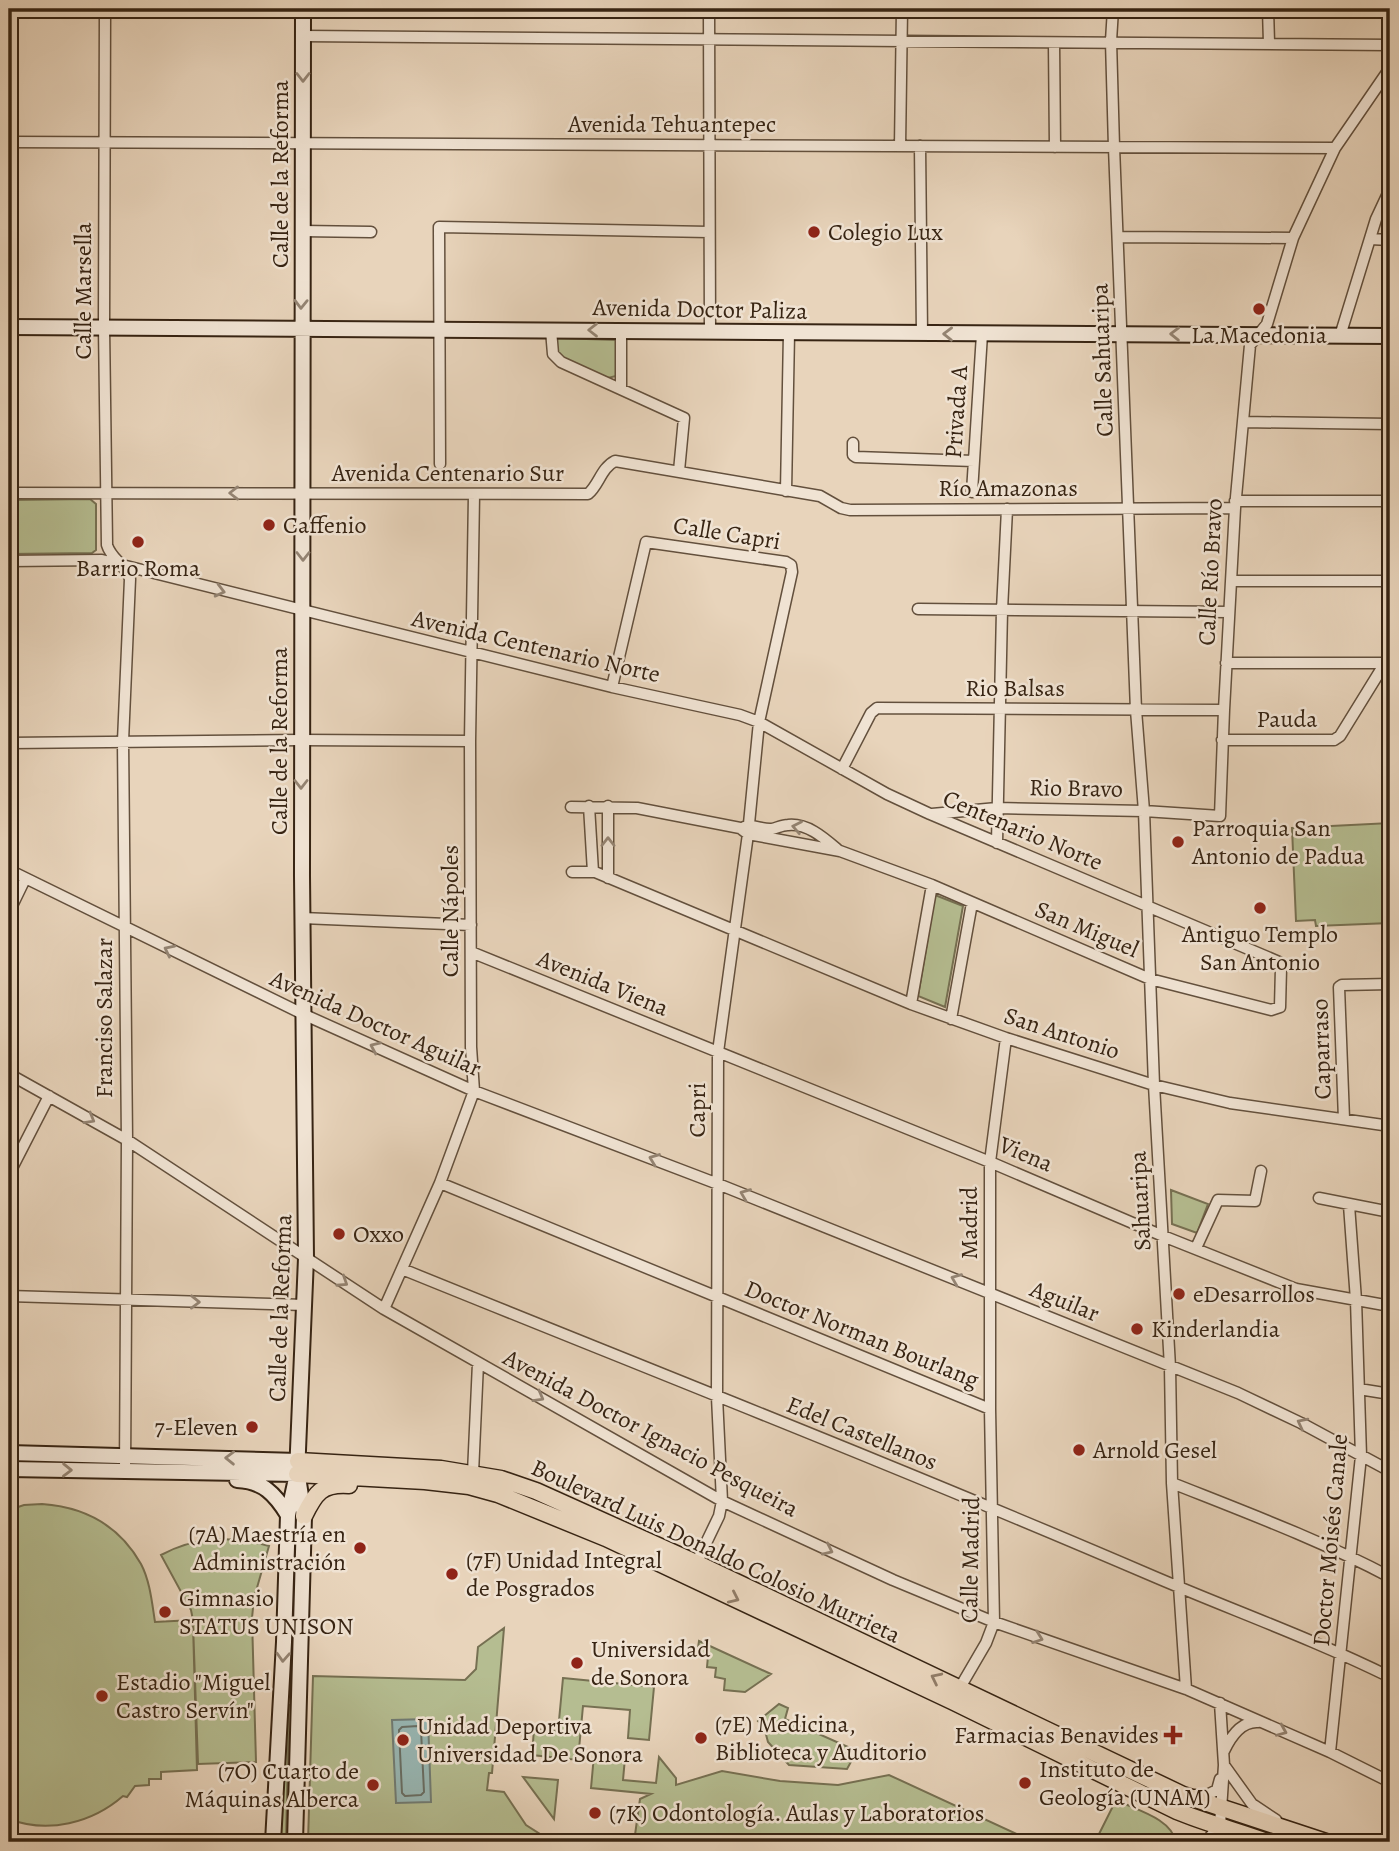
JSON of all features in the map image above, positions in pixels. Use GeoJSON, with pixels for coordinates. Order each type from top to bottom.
{"type":"FeatureCollection","features":[{"type":"Feature","properties":{"kind":"main road","name":"Calle de la Reforma"},"geometry":{"type":"LineString","coordinates":[[295,1842],[296,1515],[306,1258],[301,740],[303,9]]}},
{"type":"Feature","properties":{"kind":"main road","name":"Avenida Doctor Paliza"},"geometry":{"type":"LineString","coordinates":[[9,327],[1390,336]]}},
{"type":"Feature","properties":{"kind":"main road","name":"Boulevard Luis Donaldo Colosio Murrieta"},"geometry":{"type":"LineString","coordinates":[[9,1453],[125,1456],[298,1467],[469,1486],[498,1494],[693,1570]]}},
{"type":"Feature","properties":{"kind":"main road","name":"Boulevard Luis Donaldo Colosio Murrieta"},"geometry":{"type":"LineString","coordinates":[[9,1469],[168,1472],[298,1467],[441,1469],[501,1479],[536,1490],[606,1521],[693,1570],[956,1695],[1183,1795],[1267,1842]]}},
{"type":"Feature","properties":{"kind":"main road"},"geometry":{"type":"LineString","coordinates":[[168,1472],[195,1479],[252,1482],[271,1492],[296,1515],[330,1485],[523,1495],[580,1517],[606,1521]]}},
{"type":"Feature","properties":{"kind":"main road","name":"Calle de la Reforma"},"geometry":{"type":"LineString","coordinates":[[273,1842],[284,1642],[296,1515]]}},
{"type":"Feature","properties":{"kind":"main road","name":"Boulevard Luis Donaldo Colosio Murrieta"},"geometry":{"type":"LineString","coordinates":[[956,1695],[1200,1821],[1220,1816],[1326,1842]]}},
{"type":"Feature","properties":{"kind":"street","name":"Calle Marsella"},"geometry":{"type":"LineString","coordinates":[[105,9],[104,327],[107,545],[109,552],[123,566]]}},
{"type":"Feature","properties":{"kind":"street"},"geometry":{"type":"LineString","coordinates":[[709,9],[710,332]]}},
{"type":"Feature","properties":{"kind":"street"},"geometry":{"type":"LineString","coordinates":[[900,146],[902,9]]}},
{"type":"Feature","properties":{"kind":"street","name":"Calle Sahuaripa"},"geometry":{"type":"LineString","coordinates":[[1113,9],[1111,41],[1114,147],[1120,237],[1136,710]]}},
{"type":"Feature","properties":{"kind":"street"},"geometry":{"type":"LineString","coordinates":[[1268,9],[1269,43]]}},
{"type":"Feature","properties":{"kind":"street"},"geometry":{"type":"LineString","coordinates":[[303,36],[1390,45]]}},
{"type":"Feature","properties":{"kind":"street"},"geometry":{"type":"LineString","coordinates":[[1054,43],[1055,147]]}},
{"type":"Feature","properties":{"kind":"street","name":"Calle Río Bravo"},"geometry":{"type":"LineString","coordinates":[[1220,816],[1235,504],[1250,345],[1267,324],[1293,238],[1335,148],[1390,68]]}},
{"type":"Feature","properties":{"kind":"street","name":"Avenida Tehuantepec"},"geometry":{"type":"LineString","coordinates":[[9,142],[1335,148]]}},
{"type":"Feature","properties":{"kind":"street"},"geometry":{"type":"LineString","coordinates":[[919,146],[922,334]]}},
{"type":"Feature","properties":{"kind":"street"},"geometry":{"type":"LineString","coordinates":[[1340,336],[1370,239],[1390,189]]}},
{"type":"Feature","properties":{"kind":"street"},"geometry":{"type":"LineString","coordinates":[[440,464],[439,227],[709,232]]}},
{"type":"Feature","properties":{"kind":"street"},"geometry":{"type":"LineString","coordinates":[[302,231],[372,232]]}},
{"type":"Feature","properties":{"kind":"street"},"geometry":{"type":"LineString","coordinates":[[1120,237],[1293,238]]}},
{"type":"Feature","properties":{"kind":"street"},"geometry":{"type":"LineString","coordinates":[[1370,239],[1390,240]]}},
{"type":"Feature","properties":{"kind":"street"},"geometry":{"type":"LineString","coordinates":[[551,330],[551,349],[556,358],[684,418],[679,471]]}},
{"type":"Feature","properties":{"kind":"street"},"geometry":{"type":"LineString","coordinates":[[621,331],[621,389]]}},
{"type":"Feature","properties":{"kind":"street"},"geometry":{"type":"LineString","coordinates":[[786,491],[789,333]]}},
{"type":"Feature","properties":{"kind":"street","name":"Privada A"},"geometry":{"type":"LineString","coordinates":[[972,492],[982,334]]}},
{"type":"Feature","properties":{"kind":"street"},"geometry":{"type":"LineString","coordinates":[[1243,422],[1390,424]]}},
{"type":"Feature","properties":{"kind":"street"},"geometry":{"type":"LineString","coordinates":[[853,443],[853,454],[856,457],[974,461]]}},
{"type":"Feature","properties":{"kind":"street","name":"Avenida Centenario Sur"},"geometry":{"type":"LineString","coordinates":[[9,493],[588,494],[593,491],[607,466],[615,461],[679,471]]}},
{"type":"Feature","properties":{"kind":"street","name":"Río Amazonas"},"geometry":{"type":"LineString","coordinates":[[679,471],[820,496],[850,510],[1128,509],[1390,501]]}},
{"type":"Feature","properties":{"kind":"street","name":"Calle Nápoles"},"geometry":{"type":"LineString","coordinates":[[384,1309],[440,1183],[474,1091],[470,741],[474,495]]}},
{"type":"Feature","properties":{"kind":"street"},"geometry":{"type":"LineString","coordinates":[[997,843],[1007,509]]}},
{"type":"Feature","properties":{"kind":"street","name":"Calle Capri"},"geometry":{"type":"LineString","coordinates":[[612,687],[646,542],[786,562],[791,565],[792,572],[759,722]]}},
{"type":"Feature","properties":{"kind":"street","name":"Avenida Centenario Norte"},"geometry":{"type":"LineString","coordinates":[[9,561],[102,560],[471,653],[740,715],[759,722]]}},
{"type":"Feature","properties":{"kind":"street","name":"Franciso Salazar"},"geometry":{"type":"LineString","coordinates":[[123,566],[130,579],[123,741],[127,1140],[125,1471]]}},
{"type":"Feature","properties":{"kind":"street"},"geometry":{"type":"LineString","coordinates":[[1231,581],[1390,581]]}},
{"type":"Feature","properties":{"kind":"street"},"geometry":{"type":"LineString","coordinates":[[918,609],[1229,612]]}},
{"type":"Feature","properties":{"kind":"street"},"geometry":{"type":"LineString","coordinates":[[1226,663],[1388,659]]}},
{"type":"Feature","properties":{"kind":"street","name":"Pauda"},"geometry":{"type":"LineString","coordinates":[[1222,740],[1334,740],[1340,736],[1388,659]]}},
{"type":"Feature","properties":{"kind":"street","name":"Rio Balsas"},"geometry":{"type":"LineString","coordinates":[[842,769],[871,713],[877,708],[1224,710]]}},
{"type":"Feature","properties":{"kind":"street","name":"Sahuaripa"},"geometry":{"type":"LineString","coordinates":[[1136,710],[1144,811],[1154,1085],[1170,1367],[1177,1587],[1186,1689]]}},
{"type":"Feature","properties":{"kind":"street","name":"Centenario Norte"},"geometry":{"type":"LineString","coordinates":[[759,722],[930,814],[1279,962]]}},
{"type":"Feature","properties":{"kind":"street","name":"Capri"},"geometry":{"type":"LineString","coordinates":[[722,1501],[717,1397],[718,1052],[759,722]]}},
{"type":"Feature","properties":{"kind":"street"},"geometry":{"type":"LineString","coordinates":[[9,743],[470,741]]}},
{"type":"Feature","properties":{"kind":"street"},"geometry":{"type":"LineString","coordinates":[[589,806],[593,872]]}},
{"type":"Feature","properties":{"kind":"street"},"geometry":{"type":"LineString","coordinates":[[572,872],[593,872],[608,878],[608,806]]}},
{"type":"Feature","properties":{"kind":"street"},"geometry":{"type":"LineString","coordinates":[[571,807],[637,808],[746,829]]}},
{"type":"Feature","properties":{"kind":"street","name":"Rio Bravo"},"geometry":{"type":"LineString","coordinates":[[930,814],[997,808],[1144,811],[1220,816]]}},
{"type":"Feature","properties":{"kind":"street","name":"San Miguel"},"geometry":{"type":"LineString","coordinates":[[746,829],[800,826],[813,831],[840,851]]}},
{"type":"Feature","properties":{"kind":"street","name":"San Miguel"},"geometry":{"type":"LineString","coordinates":[[746,829],[840,851],[932,885],[1150,979],[1275,1010],[1280,1007],[1279,962]]}},
{"type":"Feature","properties":{"kind":"street","name":"Avenida Doctor Aguilar"},"geometry":{"type":"LineString","coordinates":[[9,870],[305,1015],[474,1091],[718,1184]]}},
{"type":"Feature","properties":{"kind":"street"},"geometry":{"type":"LineString","coordinates":[[9,912],[25,878]]}},
{"type":"Feature","properties":{"kind":"street","name":"San Antonio"},"geometry":{"type":"LineString","coordinates":[[608,878],[911,1004],[1006,1038],[1154,1085],[1230,1103],[1390,1126]]}},
{"type":"Feature","properties":{"kind":"street"},"geometry":{"type":"LineString","coordinates":[[911,1004],[932,885]]}},
{"type":"Feature","properties":{"kind":"street"},"geometry":{"type":"LineString","coordinates":[[951,1018],[972,903]]}},
{"type":"Feature","properties":{"kind":"street"},"geometry":{"type":"LineString","coordinates":[[302,918],[471,925]]}},
{"type":"Feature","properties":{"kind":"street","name":"Avenida Viena"},"geometry":{"type":"LineString","coordinates":[[471,952],[718,1052]]}},
{"type":"Feature","properties":{"kind":"street","name":"Caparraso"},"geometry":{"type":"LineString","coordinates":[[1344,1119],[1339,988],[1342,985],[1390,985]]}},
{"type":"Feature","properties":{"kind":"street","name":"Madrid"},"geometry":{"type":"LineString","coordinates":[[990,1409],[990,1162],[1006,1038]]}},
{"type":"Feature","properties":{"kind":"street","name":"Viena"},"geometry":{"type":"LineString","coordinates":[[718,1052],[1296,1289],[1390,1306]]}},
{"type":"Feature","properties":{"kind":"street","name":"Avenida Doctor Ignacio Pesqueira"},"geometry":{"type":"LineString","coordinates":[[9,1074],[127,1140],[384,1309],[722,1501],[893,1580],[994,1622],[1220,1703],[1331,1752],[1390,1782]]}},
{"type":"Feature","properties":{"kind":"street"},"geometry":{"type":"LineString","coordinates":[[9,1174],[14,1152],[49,1096]]}},
{"type":"Feature","properties":{"kind":"street"},"geometry":{"type":"LineString","coordinates":[[1196,1248],[1218,1200],[1255,1201],[1261,1171]]}},
{"type":"Feature","properties":{"kind":"street","name":"Doctor Norman Bourlang"},"geometry":{"type":"LineString","coordinates":[[440,1183],[990,1409]]}},
{"type":"Feature","properties":{"kind":"street","name":"Aguilar"},"geometry":{"type":"LineString","coordinates":[[718,1184],[1251,1399],[1390,1471]]}},
{"type":"Feature","properties":{"kind":"street"},"geometry":{"type":"LineString","coordinates":[[1319,1198],[1390,1212]]}},
{"type":"Feature","properties":{"kind":"street","name":"Doctor Moisés Canale"},"geometry":{"type":"LineString","coordinates":[[1331,1752],[1361,1456],[1356,1300],[1349,1205]]}},
{"type":"Feature","properties":{"kind":"street","name":"Edel Castellanos"},"geometry":{"type":"LineString","coordinates":[[402,1269],[992,1507],[1177,1587]]}},
{"type":"Feature","properties":{"kind":"street"},"geometry":{"type":"LineString","coordinates":[[9,1296],[305,1305]]}},
{"type":"Feature","properties":{"kind":"street"},"geometry":{"type":"LineString","coordinates":[[472,1473],[478,1363]]}},
{"type":"Feature","properties":{"kind":"street"},"geometry":{"type":"LineString","coordinates":[[1359,1389],[1390,1394]]}},
{"type":"Feature","properties":{"kind":"street","name":"Calle Madrid"},"geometry":{"type":"LineString","coordinates":[[956,1695],[986,1643],[994,1622],[990,1409]]}},
{"type":"Feature","properties":{"kind":"street"},"geometry":{"type":"LineString","coordinates":[[1172,1483],[1352,1557],[1390,1577]]}},
{"type":"Feature","properties":{"kind":"street"},"geometry":{"type":"LineString","coordinates":[[693,1570],[719,1516],[722,1501]]}},
{"type":"Feature","properties":{"kind":"street"},"geometry":{"type":"LineString","coordinates":[[1177,1587],[1341,1653],[1390,1677]]}},
{"type":"Feature","properties":{"kind":"street"},"geometry":{"type":"LineString","coordinates":[[1220,1703],[1224,1751],[1220,1816],[1222,1842]]}},
{"type":"Feature","properties":{"kind":"street"},"geometry":{"type":"LineString","coordinates":[[1224,1751],[1237,1730],[1252,1722],[1260,1722]]}},
{"type":"Feature","properties":{"kind":"street"},"geometry":{"type":"LineString","coordinates":[[1183,1795],[1207,1795],[1217,1790],[1224,1765]]}},
{"type":"Feature","properties":{"kind":"street"},"geometry":{"type":"LineString","coordinates":[[1224,1765],[1252,1804],[1309,1837]]}},
{"type":"Feature","properties":{"kind":"street"},"geometry":{"type":"LineString","coordinates":[[1206,1842],[1220,1816]]}},
{"type":"Feature","properties":{"kind":"green space"},"geometry":{"type":"Polygon","coordinates":[[[555,338],[617,340],[616,376],[608,378],[561,358],[558,356],[555,338]]]}},
{"type":"Feature","properties":{"kind":"green space"},"geometry":{"type":"Polygon","coordinates":[[[90,499],[96,504],[96,550],[92,553],[9,554],[9,500],[90,499]]]}},
{"type":"Feature","properties":{"kind":"green space"},"geometry":{"type":"Polygon","coordinates":[[[1390,823],[1390,923],[1316,926],[1315,920],[1296,921],[1292,828],[1390,823]]]}},
{"type":"Feature","properties":{"kind":"green space"},"geometry":{"type":"Polygon","coordinates":[[[935,895],[963,906],[945,1007],[918,996],[935,895]]]}},
{"type":"Feature","properties":{"kind":"green space"},"geometry":{"type":"Polygon","coordinates":[[[1171,1190],[1208,1204],[1197,1233],[1172,1224],[1171,1190]]]}},
{"type":"Feature","properties":{"kind":"green space","name":"Estadio \"Miguel Castro Servín\""},"geometry":{"type":"Polygon","coordinates":[[[42,1504],[86,1514],[99,1520],[122,1539],[144,1571],[155,1622],[193,1620],[191,1610],[161,1555],[201,1541],[227,1539],[269,1546],[254,1598],[252,1618],[256,1762],[198,1764],[193,1624],[197,1770],[161,1772],[161,1779],[149,1779],[149,1785],[135,1786],[127,1797],[123,1796],[98,1813],[69,1823],[39,1826],[9,1819],[9,1510],[24,1505],[42,1504]]]}},
{"type":"Feature","properties":{"kind":"green space","name":"Unidad Deportiva Universidad De Sonora"},"geometry":{"type":"Polygon","coordinates":[[[504,1628],[492,1773],[489,1773],[487,1790],[504,1792],[526,1825],[543,1836],[545,1842],[308,1842],[313,1676],[465,1680],[476,1669],[478,1647],[504,1628]]]}},
{"type":"Feature","properties":{"kind":"green space"},"geometry":{"type":"Polygon","coordinates":[[[699,1641],[771,1674],[745,1692],[724,1690],[725,1679],[715,1677],[716,1668],[707,1667],[708,1656],[697,1655],[699,1641]]]}},
{"type":"Feature","properties":{"kind":"green space"},"geometry":{"type":"Polygon","coordinates":[[[563,1678],[654,1687],[649,1740],[628,1738],[630,1710],[583,1706],[578,1760],[532,1755],[534,1729],[558,1731],[563,1678]]]}},
{"type":"Feature","properties":{"kind":"green space"},"geometry":{"type":"Polygon","coordinates":[[[779,1704],[788,1708],[785,1719],[857,1751],[847,1769],[789,1765],[768,1742],[764,1727],[758,1721],[779,1704]]]}},
{"type":"Feature","properties":{"kind":"green space"},"geometry":{"type":"Polygon","coordinates":[[[287,1705],[286,1842],[280,1842],[287,1705]]]}},
{"type":"Feature","properties":{"kind":"green space","name":"Unidad Deportiva Universidad De Sonora"},"geometry":{"type":"Polygon","coordinates":[[[594,1755],[625,1758],[623,1780],[656,1783],[659,1757],[676,1778],[676,1785],[722,1771],[780,1781],[838,1785],[889,1775],[1034,1842],[634,1842],[640,1799],[651,1794],[591,1788],[594,1755]]]}},
{"type":"Feature","properties":{"kind":"green space"},"geometry":{"type":"Polygon","coordinates":[[[523,1777],[558,1780],[554,1819],[523,1777]]]}},
{"type":"Feature","properties":{"kind":"green space"},"geometry":{"type":"Polygon","coordinates":[[[1116,1800],[1160,1821],[1173,1834],[1176,1842],[1095,1842],[1116,1800]]]}},
{"type":"Feature","properties":{"kind":"water"},"geometry":{"type":"Polygon","coordinates":[[[428,1719],[431,1802],[396,1803],[392,1720],[428,1719]]]}},
{"type":"Feature","properties":{"kind":"place","name":"Colegio Lux"},"geometry":{"type":"Point","coordinates":[814,232]}},
{"type":"Feature","properties":{"kind":"place","name":"La Macedonia"},"geometry":{"type":"Point","coordinates":[1259,309]}},
{"type":"Feature","properties":{"kind":"place","name":"Caffenio"},"geometry":{"type":"Point","coordinates":[269,525]}},
{"type":"Feature","properties":{"kind":"place","name":"Barrio Roma"},"geometry":{"type":"Point","coordinates":[138,542]}},
{"type":"Feature","properties":{"kind":"place","name":"Parroquia San Antonio de Padua"},"geometry":{"type":"Point","coordinates":[1178,842]}},
{"type":"Feature","properties":{"kind":"place","name":"Antiguo Templo San Antonio"},"geometry":{"type":"Point","coordinates":[1260,908]}},
{"type":"Feature","properties":{"kind":"place","name":"Oxxo"},"geometry":{"type":"Point","coordinates":[339,1234]}},
{"type":"Feature","properties":{"kind":"place","name":"eDesarrollos"},"geometry":{"type":"Point","coordinates":[1179,1294]}},
{"type":"Feature","properties":{"kind":"place","name":"Kinderlandia"},"geometry":{"type":"Point","coordinates":[1137,1329]}},
{"type":"Feature","properties":{"kind":"place","name":"7-Eleven"},"geometry":{"type":"Point","coordinates":[252,1427]}},
{"type":"Feature","properties":{"kind":"place","name":"Arnold Gesel"},"geometry":{"type":"Point","coordinates":[1079,1450]}},
{"type":"Feature","properties":{"kind":"place","name":"(7A) Maestría en Administración"},"geometry":{"type":"Point","coordinates":[360,1548]}},
{"type":"Feature","properties":{"kind":"place","name":"(7F) Unidad Integral de Posgrados"},"geometry":{"type":"Point","coordinates":[452,1574]}},
{"type":"Feature","properties":{"kind":"place","name":"Gimnasio STATUS UNISON"},"geometry":{"type":"Point","coordinates":[165,1612]}},
{"type":"Feature","properties":{"kind":"place","name":"Universidad de Sonora"},"geometry":{"type":"Point","coordinates":[577,1663]}},
{"type":"Feature","properties":{"kind":"place","name":"Estadio \"Miguel Castro Servín\""},"geometry":{"type":"Point","coordinates":[102,1696]}},
{"type":"Feature","properties":{"kind":"place","name":"Farmacias Benavides"},"geometry":{"type":"Point","coordinates":[1173,1735]}},
{"type":"Feature","properties":{"kind":"place","name":"(7E) Medicina, Biblioteca y Auditorio"},"geometry":{"type":"Point","coordinates":[701,1738]}},
{"type":"Feature","properties":{"kind":"place","name":"Unidad Deportiva Universidad De Sonora"},"geometry":{"type":"Point","coordinates":[403,1740]}},
{"type":"Feature","properties":{"kind":"place","name":"Instituto de Geología (UNAM)"},"geometry":{"type":"Point","coordinates":[1025,1783]}},
{"type":"Feature","properties":{"kind":"place","name":"(7O) Cuarto de Máquinas Alberca"},"geometry":{"type":"Point","coordinates":[373,1785]}},
{"type":"Feature","properties":{"kind":"place","name":"(7K) Odontología. Aulas y Laboratorios"},"geometry":{"type":"Point","coordinates":[595,1813]}}]}
